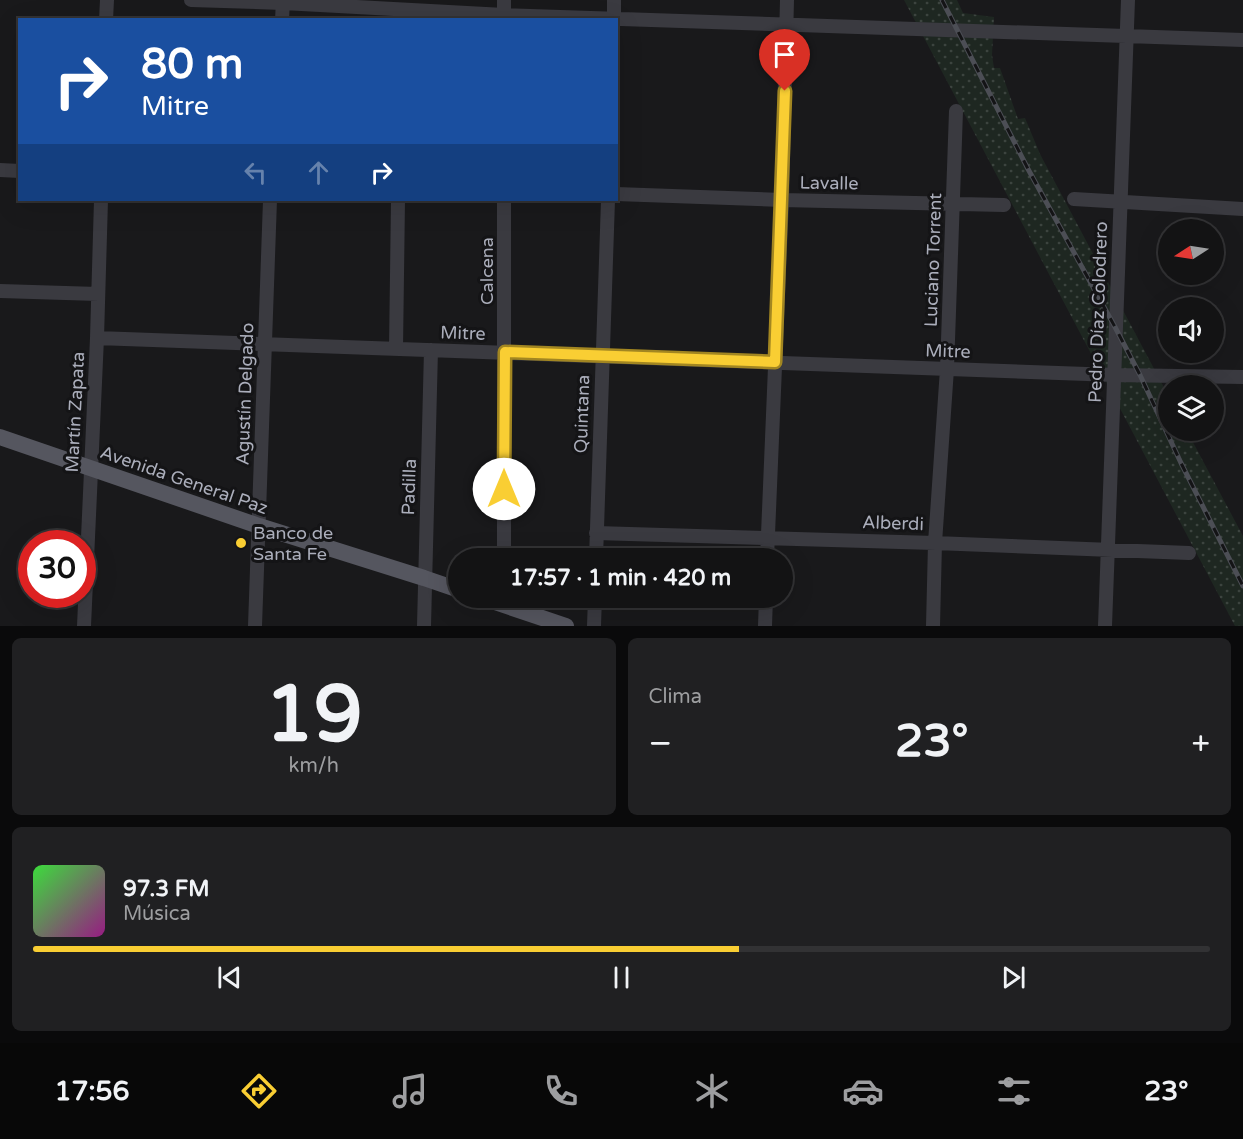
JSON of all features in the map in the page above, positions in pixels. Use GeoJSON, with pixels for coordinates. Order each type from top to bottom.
{"type":"FeatureCollection","features":[{"type":"Feature","properties":{"kind":"main road","name":"Avenida General Paz"},"geometry":{"type":"LineString","coordinates":[[0,437],[259,526],[448,586]]}},
{"type":"Feature","properties":{"kind":"main road"},"geometry":{"type":"LineString","coordinates":[[521,608],[566,626]]}},
{"type":"Feature","properties":{"kind":"street"},"geometry":{"type":"LineString","coordinates":[[106,18],[107,0]]}},
{"type":"Feature","properties":{"kind":"street"},"geometry":{"type":"LineString","coordinates":[[191,0],[283,2],[504,17],[559,18]]}},
{"type":"Feature","properties":{"kind":"street"},"geometry":{"type":"LineString","coordinates":[[504,0],[504,17]]}},
{"type":"Feature","properties":{"kind":"street"},"geometry":{"type":"LineString","coordinates":[[614,0],[614,18]]}},
{"type":"Feature","properties":{"kind":"street"},"geometry":{"type":"LineString","coordinates":[[767,548],[782,200],[787,0]]}},
{"type":"Feature","properties":{"kind":"street","name":"Pedro Díaz Colodrero"},"geometry":{"type":"LineString","coordinates":[[1105,626],[1128,0]]}},
{"type":"Feature","properties":{"kind":"street"},"geometry":{"type":"LineString","coordinates":[[282,18],[283,2]]}},
{"type":"Feature","properties":{"kind":"street"},"geometry":{"type":"LineString","coordinates":[[618,19],[1243,40]]}},
{"type":"Feature","properties":{"kind":"street","name":"Luciano Torrent"},"geometry":{"type":"LineString","coordinates":[[933,626],[935,543],[947,369],[956,111]]}},
{"type":"Feature","properties":{"kind":"street"},"geometry":{"type":"LineString","coordinates":[[0,170],[18,171]]}},
{"type":"Feature","properties":{"kind":"street","name":"Lavalle"},"geometry":{"type":"LineString","coordinates":[[618,194],[1004,205]]}},
{"type":"Feature","properties":{"kind":"street"},"geometry":{"type":"LineString","coordinates":[[1074,199],[1243,209]]}},
{"type":"Feature","properties":{"kind":"street","name":"Martín Zapata"},"geometry":{"type":"LineString","coordinates":[[84,626],[101,201]]}},
{"type":"Feature","properties":{"kind":"street","name":"Agustín Delgado"},"geometry":{"type":"LineString","coordinates":[[255,626],[270,201]]}},
{"type":"Feature","properties":{"kind":"street"},"geometry":{"type":"LineString","coordinates":[[396,349],[398,201]]}},
{"type":"Feature","properties":{"kind":"street","name":"Calcena"},"geometry":{"type":"LineString","coordinates":[[504,201],[504,548]]}},
{"type":"Feature","properties":{"kind":"street","name":"Quintana"},"geometry":{"type":"LineString","coordinates":[[596,548],[608,201]]}},
{"type":"Feature","properties":{"kind":"street"},"geometry":{"type":"LineString","coordinates":[[0,291],[98,294]]}},
{"type":"Feature","properties":{"kind":"street","name":"Mitre"},"geometry":{"type":"LineString","coordinates":[[97,338],[1115,375],[1243,377]]}},
{"type":"Feature","properties":{"kind":"street","name":"Padilla"},"geometry":{"type":"LineString","coordinates":[[424,626],[431,350]]}},
{"type":"Feature","properties":{"kind":"street","name":"Alberdi"},"geometry":{"type":"LineString","coordinates":[[596,532],[1189,553]]}},
{"type":"Feature","properties":{"kind":"street"},"geometry":{"type":"LineString","coordinates":[[594,626],[595,608]]}},
{"type":"Feature","properties":{"kind":"street"},"geometry":{"type":"LineString","coordinates":[[765,626],[766,608]]}},
{"type":"Feature","properties":{"kind":"shaded area"},"geometry":{"type":"Polygon","coordinates":[[[904,0],[957,0],[963,13],[994,17],[992,55],[994,68],[1000,68],[1018,119],[1025,118],[1040,154],[1158,376],[1158,441],[1192,441],[1243,536],[1243,626],[1235,626],[904,0]]]}},
{"type":"Feature","properties":{"kind":"railway"},"geometry":{"type":"LineString","coordinates":[[942,0],[1028,169],[1140,375],[1243,586]]}},
{"type":"Feature","properties":{"kind":"place","name":"Banco de Santa Fe"},"geometry":{"type":"Point","coordinates":[241,543]}},
{"type":"Feature","properties":{"kind":"route"},"geometry":{"type":"LineString","coordinates":[[504,489],[505,352],[775,362],[785,91]]}}]}
